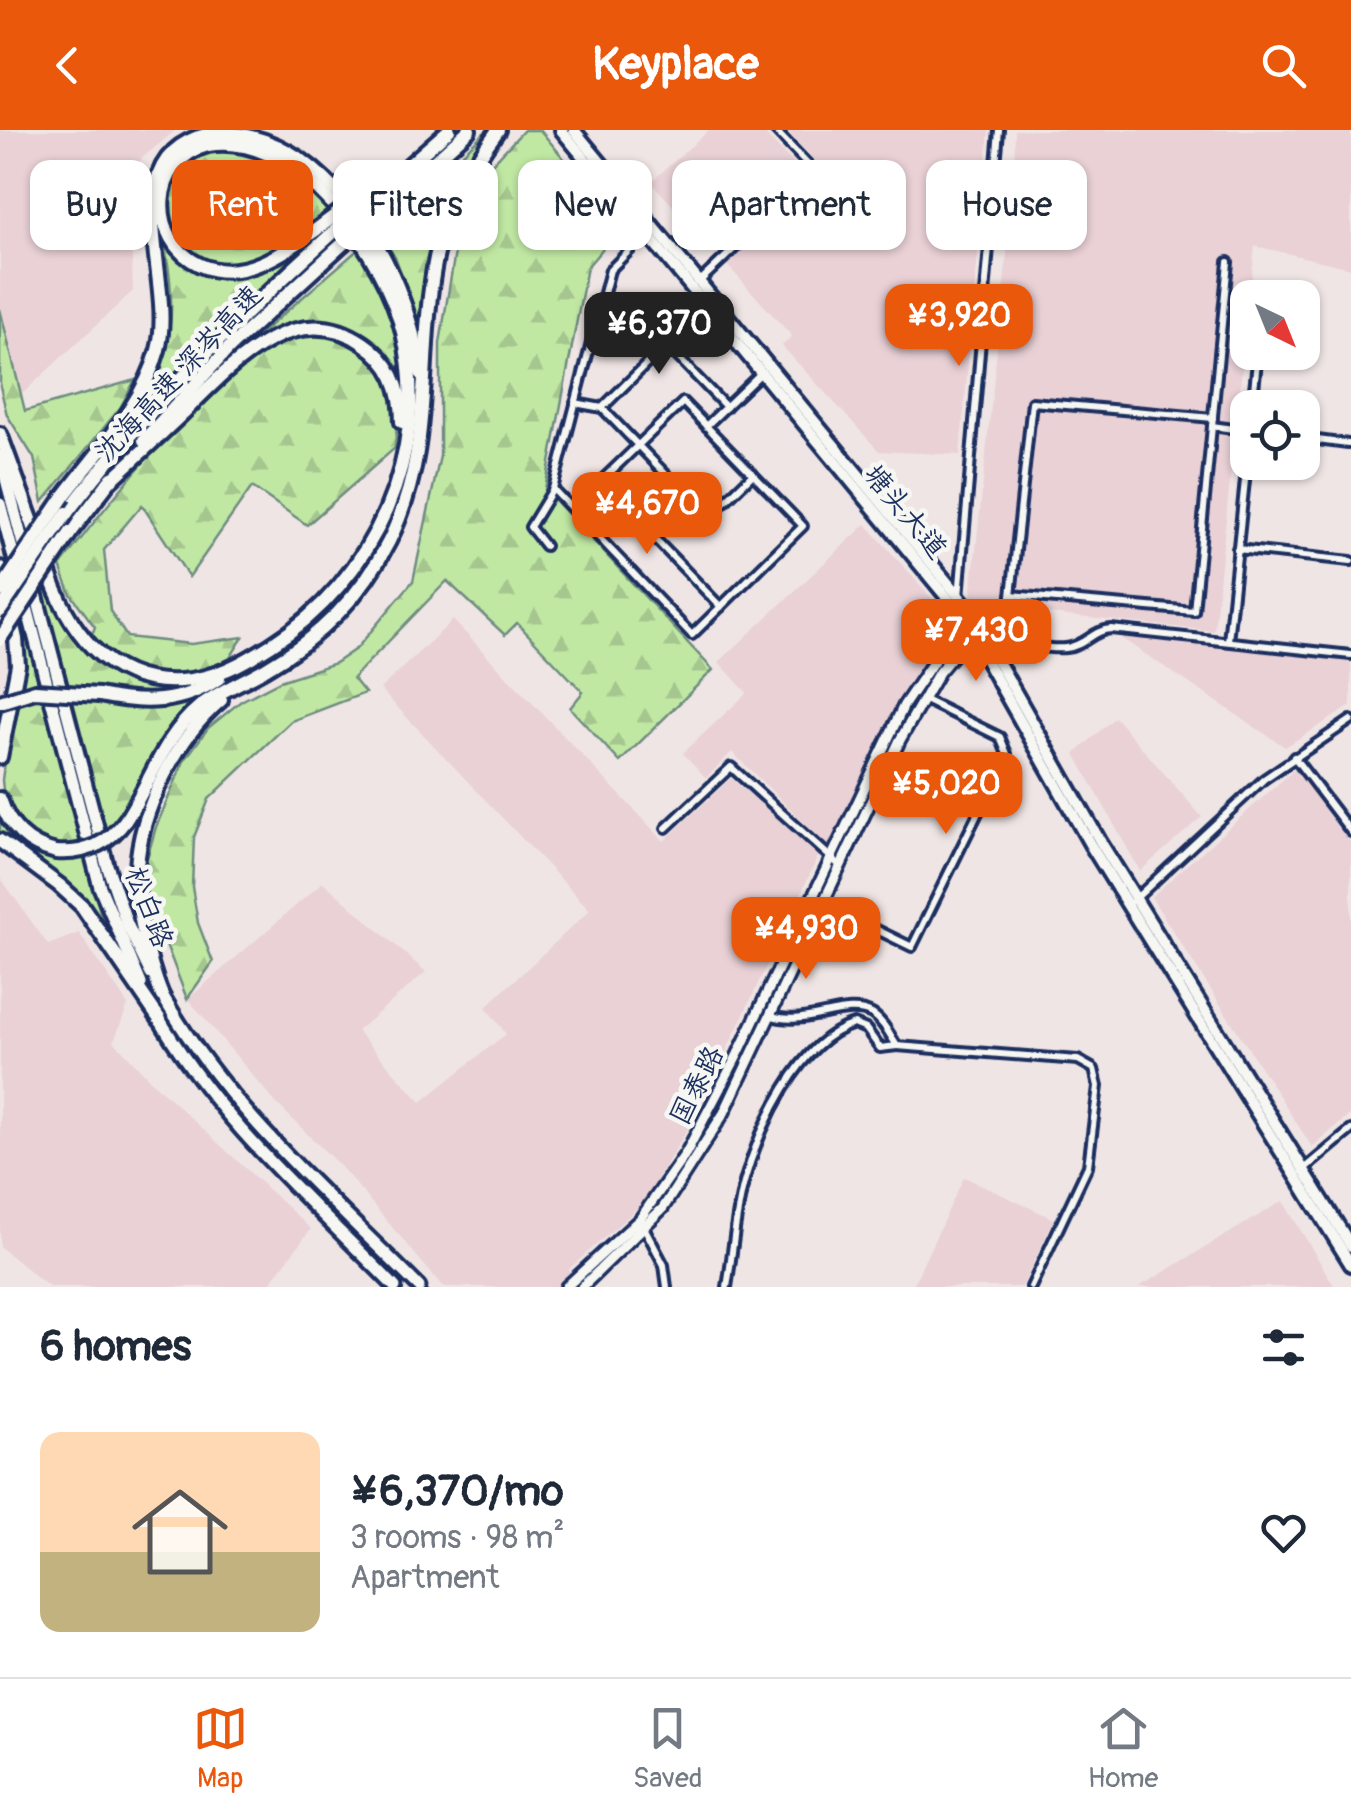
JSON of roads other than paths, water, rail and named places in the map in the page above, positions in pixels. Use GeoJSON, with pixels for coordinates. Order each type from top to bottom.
{"type":"FeatureCollection","features":[{"type":"Feature","properties":{"kind":"highway","name":"沈海高速 深岑高速"},"geometry":{"type":"LineString","coordinates":[[428,160],[469,130]]}},
{"type":"Feature","properties":{"kind":"highway"},"geometry":{"type":"LineString","coordinates":[[0,800],[6,816],[25,838],[56,852],[77,852],[111,837],[126,820],[166,746],[187,718],[211,698],[292,653],[328,626],[351,601],[379,559],[403,510],[415,472],[432,287],[442,236],[465,179],[498,130]]}},
{"type":"Feature","properties":{"kind":"highway"},"geometry":{"type":"LineString","coordinates":[[0,591],[150,375],[162,331],[163,305],[152,192],[163,166],[202,136],[240,132],[269,141],[306,164],[352,207],[375,240],[399,289],[414,336],[424,396]]}},
{"type":"Feature","properties":{"kind":"highway"},"geometry":{"type":"LineString","coordinates":[[417,160],[447,132]]}},
{"type":"Feature","properties":{"kind":"highway"},"geometry":{"type":"LineString","coordinates":[[0,702],[35,691],[66,690],[152,702],[178,698],[206,686],[289,634],[347,579],[372,543],[385,514],[403,453],[411,407],[399,318],[387,285],[368,247],[335,203],[304,174],[256,146],[234,142],[211,144],[186,156],[168,177],[162,192],[162,219],[172,242],[190,259],[214,270],[243,269],[333,233]]}},
{"type":"Feature","properties":{"kind":"highway","name":"沈海高速 深岑高速"},"geometry":{"type":"LineString","coordinates":[[0,611],[67,513],[132,432],[193,365],[333,233]]}},
{"type":"Feature","properties":{"kind":"highway","name":"沈海高速 深岑高速"},"geometry":{"type":"LineString","coordinates":[[0,639],[108,483],[326,239]]}},
{"type":"Feature","properties":{"kind":"highway"},"geometry":{"type":"LineString","coordinates":[[108,483],[245,356],[276,336],[306,328],[346,334],[386,364],[402,400],[403,453]]}},
{"type":"Feature","properties":{"kind":"highway"},"geometry":{"type":"LineString","coordinates":[[0,434],[54,590],[68,620],[86,644],[115,666],[156,680],[204,678],[238,665]]}},
{"type":"Feature","properties":{"kind":"highway"},"geometry":{"type":"LineString","coordinates":[[0,568],[18,652],[0,758]]}},
{"type":"Feature","properties":{"kind":"highway"},"geometry":{"type":"LineString","coordinates":[[162,996],[137,887],[142,836],[170,764],[187,736],[210,710],[246,680]]}},
{"type":"Feature","properties":{"kind":"highway"},"geometry":{"type":"LineString","coordinates":[[0,841],[82,906],[160,1020]]}},
{"type":"Feature","properties":{"kind":"main road","name":"塘头大道"},"geometry":{"type":"LineString","coordinates":[[561,130],[696,284]]}},
{"type":"Feature","properties":{"kind":"main road","name":"塘头大道"},"geometry":{"type":"LineString","coordinates":[[574,130],[975,629],[1132,903],[1300,1173],[1351,1265]]}},
{"type":"Feature","properties":{"kind":"main road","name":"塘头大道"},"geometry":{"type":"LineString","coordinates":[[765,369],[959,595],[964,615]]}},
{"type":"Feature","properties":{"kind":"main road","name":"松白路"},"geometry":{"type":"LineString","coordinates":[[0,456],[107,865],[133,937],[162,996],[232,1096],[420,1287]]}},
{"type":"Feature","properties":{"kind":"main road","name":"松白路"},"geometry":{"type":"LineString","coordinates":[[0,504],[100,887],[125,950],[160,1020],[192,1069],[235,1122],[395,1287]]}},
{"type":"Feature","properties":{"kind":"main road","name":"塘头大道"},"geometry":{"type":"LineString","coordinates":[[1300,1173],[1351,1246]]}},
{"type":"Feature","properties":{"kind":"street"},"geometry":{"type":"LineString","coordinates":[[696,284],[814,172],[775,130]]}},
{"type":"Feature","properties":{"kind":"street"},"geometry":{"type":"LineString","coordinates":[[959,595],[1000,130]]}},
{"type":"Feature","properties":{"kind":"street"},"geometry":{"type":"LineString","coordinates":[[545,546],[530,527],[553,489],[610,270],[630,250]]}},
{"type":"Feature","properties":{"kind":"street"},"geometry":{"type":"LineString","coordinates":[[1011,595],[1194,611],[1228,262]]}},
{"type":"Feature","properties":{"kind":"street"},"geometry":{"type":"LineString","coordinates":[[602,408],[690,321]]}},
{"type":"Feature","properties":{"kind":"street"},"geometry":{"type":"LineString","coordinates":[[644,322],[726,407]]}},
{"type":"Feature","properties":{"kind":"street"},"geometry":{"type":"LineString","coordinates":[[706,426],[765,369]]}},
{"type":"Feature","properties":{"kind":"street"},"geometry":{"type":"LineString","coordinates":[[553,489],[692,635],[803,526],[682,402],[600,482],[720,607]]}},
{"type":"Feature","properties":{"kind":"street"},"geometry":{"type":"LineString","coordinates":[[1006,642],[1032,402],[1230,426]]}},
{"type":"Feature","properties":{"kind":"street"},"geometry":{"type":"LineString","coordinates":[[576,403],[602,408],[708,518],[753,474]]}},
{"type":"Feature","properties":{"kind":"street"},"geometry":{"type":"LineString","coordinates":[[1320,440],[1348,444]]}},
{"type":"Feature","properties":{"kind":"street"},"geometry":{"type":"LineString","coordinates":[[1228,641],[1245,480]]}},
{"type":"Feature","properties":{"kind":"street"},"geometry":{"type":"LineString","coordinates":[[1237,549],[1351,561]]}},
{"type":"Feature","properties":{"kind":"street","name":"国泰路"},"geometry":{"type":"LineString","coordinates":[[582,1287],[663,1208],[724,1113],[822,903],[835,861],[904,705],[964,615]]}},
{"type":"Feature","properties":{"kind":"street","name":"国泰路"},"geometry":{"type":"LineString","coordinates":[[566,1287],[640,1219],[686,1153],[922,699],[975,629]]}},
{"type":"Feature","properties":{"kind":"street"},"geometry":{"type":"LineString","coordinates":[[985,650],[1006,642],[1069,648],[1102,629],[1112,629],[1351,654]]}},
{"type":"Feature","properties":{"kind":"street"},"geometry":{"type":"LineString","coordinates":[[822,903],[912,947],[1006,758],[1007,749],[1000,737],[922,699]]}},
{"type":"Feature","properties":{"kind":"street"},"geometry":{"type":"LineString","coordinates":[[1132,903],[1235,804],[1294,757],[1351,720]]}},
{"type":"Feature","properties":{"kind":"street"},"geometry":{"type":"LineString","coordinates":[[1294,757],[1351,832]]}},
{"type":"Feature","properties":{"kind":"street"},"geometry":{"type":"LineString","coordinates":[[666,828],[730,767],[835,861]]}},
{"type":"Feature","properties":{"kind":"street"},"geometry":{"type":"LineString","coordinates":[[770,1015],[792,1021],[860,1010],[880,1021],[897,1046]]}},
{"type":"Feature","properties":{"kind":"street"},"geometry":{"type":"LineString","coordinates":[[727,1287],[744,1182],[758,1141],[800,1066],[830,1037],[854,1024],[866,1029],[880,1048],[897,1046],[1078,1060],[1094,1069],[1098,1086],[1088,1166],[1031,1287]]}},
{"type":"Feature","properties":{"kind":"street"},"geometry":{"type":"LineString","coordinates":[[1300,1173],[1351,1130]]}},
{"type":"Feature","properties":{"kind":"street"},"geometry":{"type":"LineString","coordinates":[[645,1229],[664,1265],[667,1287]]}}]}
